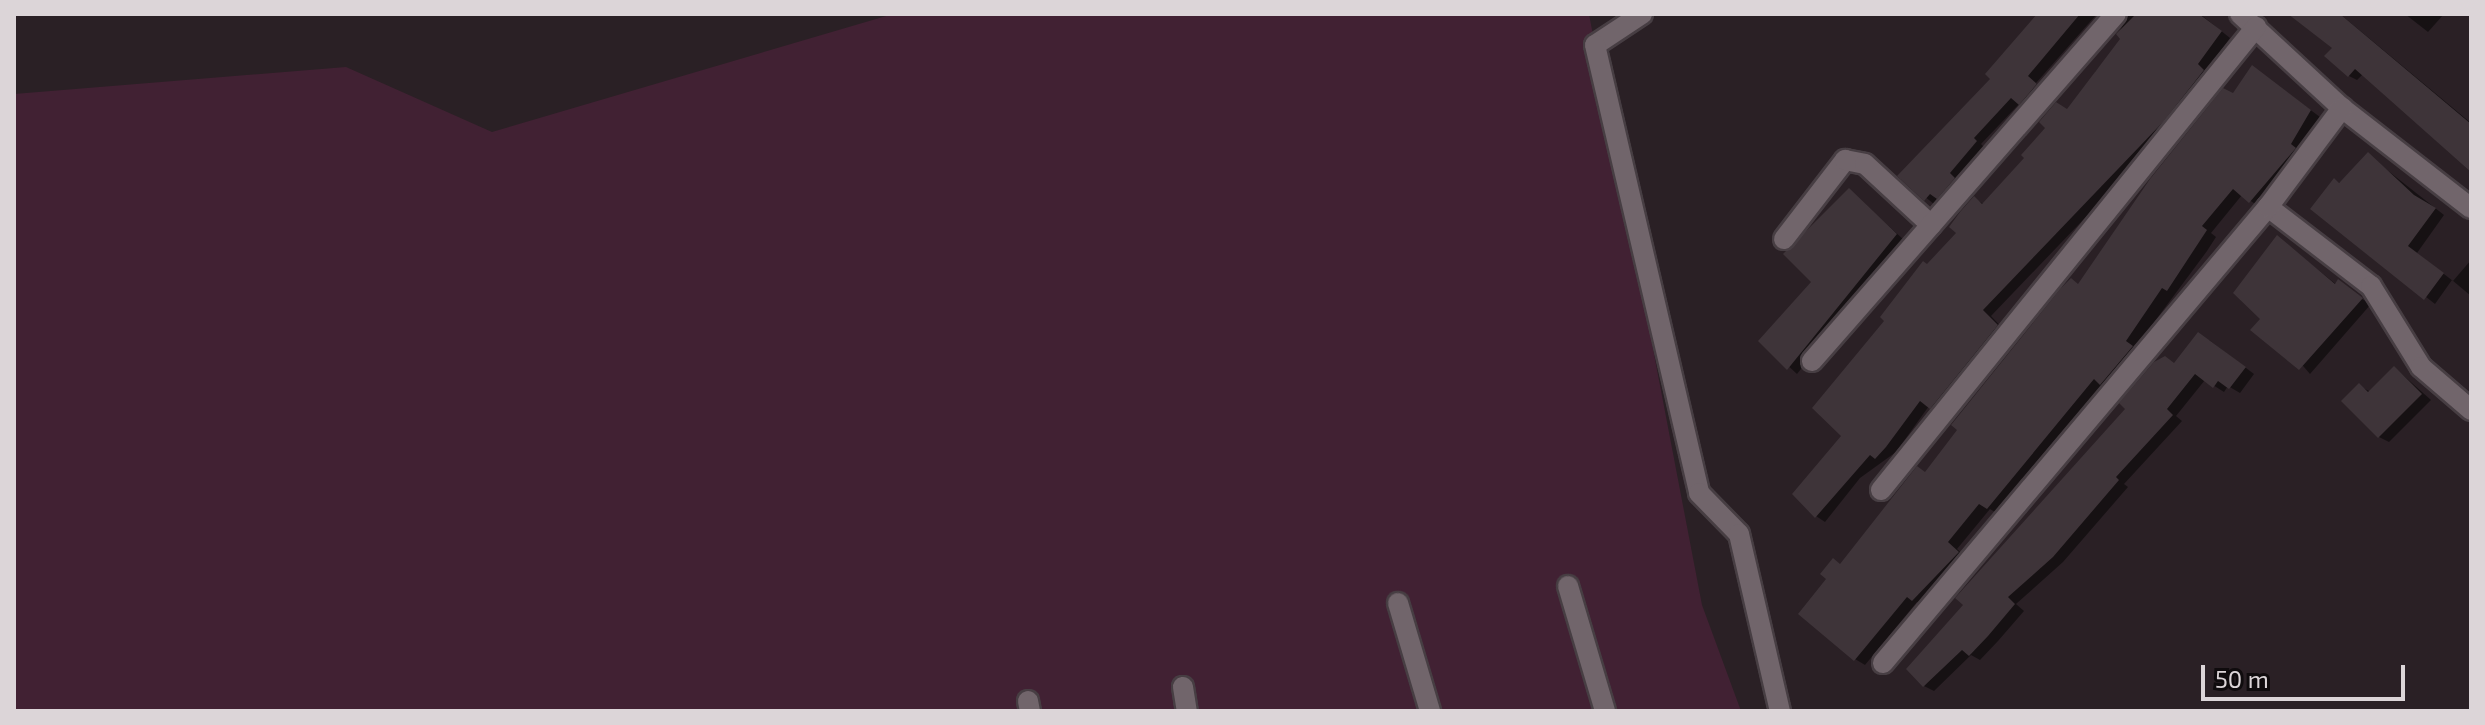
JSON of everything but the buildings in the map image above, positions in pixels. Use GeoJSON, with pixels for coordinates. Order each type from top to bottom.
{"type":"FeatureCollection","features":[{"type":"Feature","properties":{"kind":"street"},"geometry":{"type":"LineString","coordinates":[[1642,14],[1595,45],[1699,493],[1739,534],[1780,711]]}},
{"type":"Feature","properties":{"kind":"street"},"geometry":{"type":"LineString","coordinates":[[1812,361],[2116,14]]}},
{"type":"Feature","properties":{"kind":"street"},"geometry":{"type":"LineString","coordinates":[[1881,490],[2248,21],[2342,108],[2471,208]]}},
{"type":"Feature","properties":{"kind":"street"},"geometry":{"type":"LineString","coordinates":[[1883,663],[2268,207],[2342,108]]}},
{"type":"Feature","properties":{"kind":"street"},"geometry":{"type":"LineString","coordinates":[[1784,239],[1845,160],[1865,164],[1931,225]]}},
{"type":"Feature","properties":{"kind":"street"},"geometry":{"type":"LineString","coordinates":[[2268,207],[2371,286],[2421,367],[2471,410]]}},
{"type":"Feature","properties":{"kind":"street"},"geometry":{"type":"LineString","coordinates":[[1568,586],[1605,711]]}},
{"type":"Feature","properties":{"kind":"street"},"geometry":{"type":"LineString","coordinates":[[1398,603],[1430,711]]}},
{"type":"Feature","properties":{"kind":"street"},"geometry":{"type":"LineString","coordinates":[[1183,687],[1187,711]]}},
{"type":"Feature","properties":{"kind":"shaded area"},"geometry":{"type":"Polygon","coordinates":[[[893,14],[1589,14],[1702,605],[1741,711],[14,711],[14,94],[346,67],[492,132],[893,14]]]}}]}
